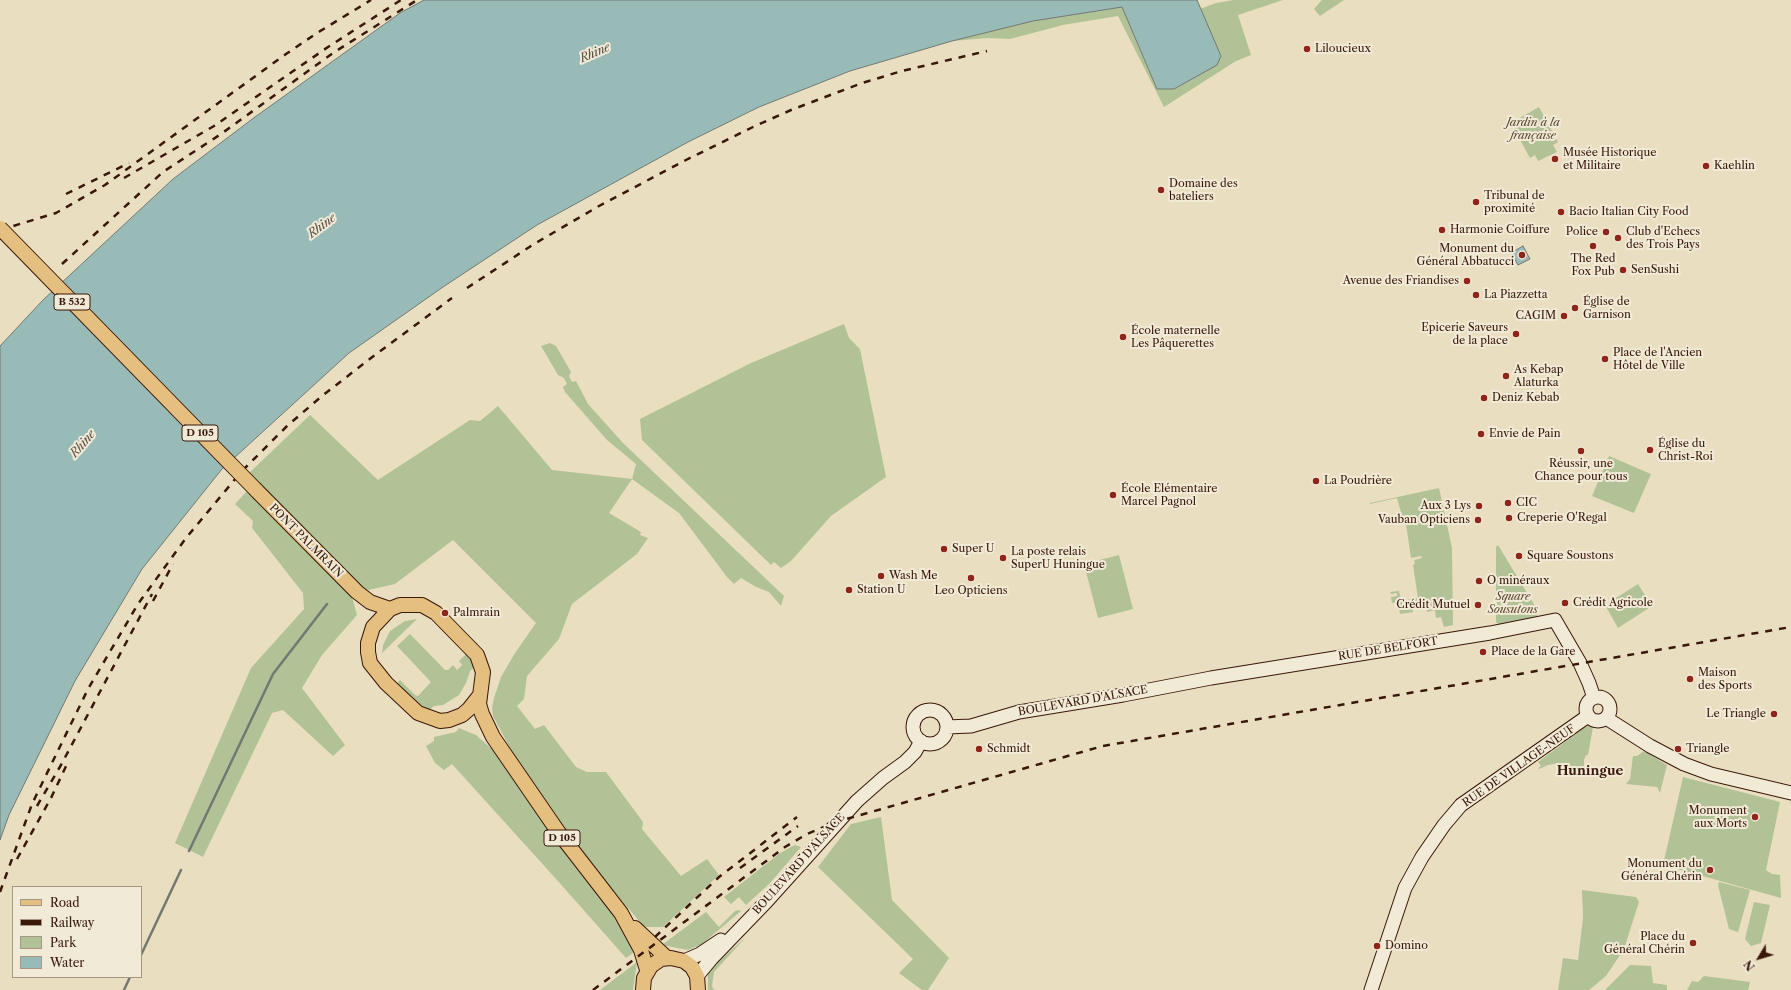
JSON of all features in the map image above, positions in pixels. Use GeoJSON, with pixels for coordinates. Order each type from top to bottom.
{"type":"FeatureCollection","features":[{"type":"Feature","properties":{"kind":"main road","name":"B 532"},"geometry":{"type":"LineString","coordinates":[[0,228],[145,375]]}},
{"type":"Feature","properties":{"kind":"main road","name":"PONT PALMRAIN"},"geometry":{"type":"LineString","coordinates":[[145,375],[357,592],[370,602],[390,609]]}},
{"type":"Feature","properties":{"kind":"main road","name":"PONT PALMRAIN"},"geometry":{"type":"LineString","coordinates":[[357,592],[368,609],[372,627]]}},
{"type":"Feature","properties":{"kind":"main road"},"geometry":{"type":"LineString","coordinates":[[400,605],[422,605],[429,608],[441,617],[477,655],[483,672],[480,695],[469,709],[456,717],[440,721],[423,716],[412,709],[370,663],[368,643],[372,627],[390,609],[400,605]]}},
{"type":"Feature","properties":{"kind":"main road","name":"RUE DE BELFORT"},"geometry":{"type":"LineString","coordinates":[[1221,676],[1490,633],[1554,620],[1580,663],[1594,698]]}},
{"type":"Feature","properties":{"kind":"main road","name":"BOULEVARD D'ALSACE"},"geometry":{"type":"LineString","coordinates":[[947,727],[971,726],[1020,712],[1123,695],[1221,676]]}},
{"type":"Feature","properties":{"kind":"main road","name":"D 105"},"geometry":{"type":"LineString","coordinates":[[480,695],[479,704],[482,714],[493,737],[559,833],[621,913],[655,948],[667,958]]}},
{"type":"Feature","properties":{"kind":"main road"},"geometry":{"type":"LineString","coordinates":[[1594,698],[1602,698],[1609,704],[1610,712],[1602,721],[1596,721],[1588,716],[1587,706],[1594,698]]}},
{"type":"Feature","properties":{"kind":"main road"},"geometry":{"type":"LineString","coordinates":[[928,710],[937,711],[944,717],[947,727],[946,732],[940,740],[931,743],[921,741],[917,738],[913,727],[914,722],[920,713],[928,710]]}},
{"type":"Feature","properties":{"kind":"main road","name":"RUE DE VILLAGE-NEUF"},"geometry":{"type":"LineString","coordinates":[[1371,990],[1405,888],[1422,857],[1444,825],[1461,805],[1588,716]]}},
{"type":"Feature","properties":{"kind":"main road","name":"D 105"},"geometry":{"type":"LineString","coordinates":[[456,717],[465,718],[474,722],[493,737]]}},
{"type":"Feature","properties":{"kind":"main road"},"geometry":{"type":"LineString","coordinates":[[1606,718],[1622,730],[1684,764],[1711,774],[1791,793]]}},
{"type":"Feature","properties":{"kind":"main road","name":"BOULEVARD D'ALSACE"},"geometry":{"type":"LineString","coordinates":[[697,976],[857,801],[883,778],[905,762],[915,752],[921,741]]}},
{"type":"Feature","properties":{"kind":"main road","name":"D 105"},"geometry":{"type":"LineString","coordinates":[[621,913],[641,950],[647,970]]}},
{"type":"Feature","properties":{"kind":"main road","name":"BOULEVARD D'ALSACE"},"geometry":{"type":"LineString","coordinates":[[684,961],[700,954],[746,921]]}},
{"type":"Feature","properties":{"kind":"main road"},"geometry":{"type":"LineString","coordinates":[[643,990],[643,982],[647,970],[656,962],[667,958],[675,958],[684,961],[692,967],[697,976],[698,990]]}},
{"type":"Feature","properties":{"kind":"green space"},"geometry":{"type":"Polygon","coordinates":[[[1233,0],[1283,0],[1238,15],[1251,55],[1236,61],[1164,107],[1118,16],[1063,25],[1010,39],[988,38],[952,41],[1033,21],[1122,6],[1157,89],[1221,56],[1200,9],[1216,3],[1233,0]]]}},
{"type":"Feature","properties":{"kind":"green space"},"geometry":{"type":"Polygon","coordinates":[[[1322,0],[1344,0],[1320,16],[1314,9],[1322,0]]]}},
{"type":"Feature","properties":{"kind":"green space","name":"Jardin à la française"},"geometry":{"type":"Polygon","coordinates":[[[1539,107],[1558,142],[1553,145],[1557,152],[1538,161],[1535,155],[1530,158],[1511,123],[1539,107]]]}},
{"type":"Feature","properties":{"kind":"green space"},"geometry":{"type":"Polygon","coordinates":[[[844,324],[849,338],[860,349],[886,477],[831,516],[791,561],[781,568],[774,562],[771,565],[642,440],[640,419],[751,363],[844,324]]]}},
{"type":"Feature","properties":{"kind":"green space"},"geometry":{"type":"Polygon","coordinates":[[[550,343],[556,346],[571,372],[569,376],[572,382],[576,381],[588,404],[623,443],[784,596],[781,606],[769,592],[756,587],[741,578],[734,584],[727,577],[679,513],[632,479],[636,464],[607,440],[565,392],[563,387],[567,384],[564,378],[558,375],[541,346],[550,343]]]}},
{"type":"Feature","properties":{"kind":"green space"},"geometry":{"type":"Polygon","coordinates":[[[498,406],[552,470],[632,479],[609,513],[641,532],[640,535],[648,538],[637,554],[572,604],[559,639],[527,676],[524,699],[517,706],[535,729],[544,725],[576,767],[587,772],[606,772],[643,822],[642,829],[681,876],[707,859],[719,875],[663,927],[644,927],[579,849],[510,748],[493,716],[492,708],[494,698],[501,677],[515,653],[536,623],[453,540],[395,584],[364,591],[249,473],[310,415],[378,480],[470,420],[480,421],[498,406]]]}},
{"type":"Feature","properties":{"kind":"green space"},"geometry":{"type":"Polygon","coordinates":[[[1609,456],[1651,474],[1634,513],[1592,496],[1609,456]]]}},
{"type":"Feature","properties":{"kind":"green space"},"geometry":{"type":"Polygon","coordinates":[[[1439,488],[1452,548],[1453,625],[1444,627],[1441,617],[1436,618],[1435,610],[1427,612],[1427,609],[1413,609],[1413,612],[1400,614],[1398,602],[1392,603],[1391,597],[1397,596],[1397,593],[1391,594],[1390,592],[1399,591],[1401,601],[1418,598],[1413,565],[1415,564],[1414,560],[1422,558],[1421,556],[1411,558],[1406,524],[1408,523],[1408,517],[1407,515],[1402,516],[1397,498],[1370,504],[1439,488]]]}},
{"type":"Feature","properties":{"kind":"green space"},"geometry":{"type":"Polygon","coordinates":[[[248,490],[352,597],[357,615],[322,655],[302,688],[345,745],[333,756],[283,710],[272,713],[203,857],[175,843],[251,668],[304,609],[303,593],[252,528],[253,521],[235,504],[248,490]]]}},
{"type":"Feature","properties":{"kind":"green space","name":"Square Sousutons"},"geometry":{"type":"Polygon","coordinates":[[[1498,545],[1538,611],[1535,619],[1500,625],[1496,622],[1496,547],[1498,545]]]}},
{"type":"Feature","properties":{"kind":"green space"},"geometry":{"type":"Polygon","coordinates":[[[1119,555],[1133,609],[1098,618],[1084,564],[1119,555]]]}},
{"type":"Feature","properties":{"kind":"green space"},"geometry":{"type":"Polygon","coordinates":[[[1638,584],[1652,606],[1618,628],[1605,605],[1638,584]]]}},
{"type":"Feature","properties":{"kind":"green space"},"geometry":{"type":"Polygon","coordinates":[[[417,619],[382,653],[383,645],[390,631],[405,621],[417,619]]]}},
{"type":"Feature","properties":{"kind":"green space"},"geometry":{"type":"Polygon","coordinates":[[[410,634],[445,670],[448,670],[453,665],[457,670],[462,665],[459,661],[468,652],[477,665],[470,671],[466,683],[459,695],[443,705],[434,706],[425,714],[394,687],[400,680],[415,695],[418,696],[431,682],[397,646],[410,634]]]}},
{"type":"Feature","properties":{"kind":"green space"},"geometry":{"type":"Polygon","coordinates":[[[1591,725],[1593,727],[1588,755],[1586,755],[1584,760],[1584,769],[1559,763],[1548,765],[1539,769],[1538,768],[1541,766],[1538,762],[1584,728],[1591,725]]]}},
{"type":"Feature","properties":{"kind":"green space"},"geometry":{"type":"Polygon","coordinates":[[[459,728],[476,735],[495,752],[616,917],[626,934],[633,953],[626,958],[452,764],[444,770],[435,763],[426,746],[434,741],[434,737],[456,732],[459,728]]]}},
{"type":"Feature","properties":{"kind":"green space"},"geometry":{"type":"Polygon","coordinates":[[[1644,751],[1667,765],[1660,793],[1657,787],[1626,784],[1630,779],[1633,756],[1637,756],[1644,751]]]}},
{"type":"Feature","properties":{"kind":"green space"},"geometry":{"type":"Polygon","coordinates":[[[1683,777],[1780,802],[1766,870],[1772,874],[1780,875],[1781,898],[1663,865],[1683,777]]]}},
{"type":"Feature","properties":{"kind":"green space"},"geometry":{"type":"Polygon","coordinates":[[[881,817],[892,900],[949,958],[928,990],[922,990],[899,973],[913,959],[818,867],[851,824],[881,817]]]}},
{"type":"Feature","properties":{"kind":"green space"},"geometry":{"type":"Polygon","coordinates":[[[795,845],[801,847],[770,883],[746,905],[739,897],[731,904],[724,897],[780,853],[795,845]]]}},
{"type":"Feature","properties":{"kind":"green space"},"geometry":{"type":"Polygon","coordinates":[[[1719,882],[1750,890],[1738,932],[1729,929],[1718,885],[1719,882]]]}},
{"type":"Feature","properties":{"kind":"green space"},"geometry":{"type":"Polygon","coordinates":[[[1582,890],[1636,897],[1639,902],[1624,949],[1606,976],[1589,990],[1558,990],[1563,958],[1578,960],[1583,918],[1582,890]]]}},
{"type":"Feature","properties":{"kind":"green space"},"geometry":{"type":"Polygon","coordinates":[[[1754,902],[1770,905],[1761,943],[1751,946],[1745,939],[1754,902]]]}},
{"type":"Feature","properties":{"kind":"green space"},"geometry":{"type":"Polygon","coordinates":[[[735,911],[741,911],[702,944],[688,950],[662,945],[706,912],[719,927],[735,911]]]}},
{"type":"Feature","properties":{"kind":"green space"},"geometry":{"type":"Polygon","coordinates":[[[746,937],[714,972],[712,986],[714,990],[708,990],[708,971],[746,937]]]}},
{"type":"Feature","properties":{"kind":"green space"},"geometry":{"type":"Polygon","coordinates":[[[637,962],[633,990],[600,990],[637,962]]]}},
{"type":"Feature","properties":{"kind":"green space"},"geometry":{"type":"Polygon","coordinates":[[[1630,965],[1651,966],[1653,983],[1667,985],[1667,990],[1605,990],[1630,965]]]}},
{"type":"Feature","properties":{"kind":"green space"},"geometry":{"type":"Polygon","coordinates":[[[1704,976],[1750,982],[1748,990],[1687,990],[1692,981],[1698,982],[1704,976]]]}},
{"type":"Feature","properties":{"kind":"water","name":"Rhine"},"geometry":{"type":"Polygon","coordinates":[[[424,0],[1197,0],[1221,56],[1217,65],[1174,89],[1157,89],[1122,7],[1033,21],[952,41],[850,71],[759,107],[688,142],[537,225],[443,287],[349,353],[222,469],[142,569],[75,681],[9,815],[0,840],[0,346],[43,300],[173,179],[255,117],[400,13],[424,0]]]}},
{"type":"Feature","properties":{"kind":"water"},"geometry":{"type":"Polygon","coordinates":[[[1523,246],[1530,259],[1518,265],[1511,253],[1523,246]]]}},
{"type":"Feature","properties":{"kind":"waterway"},"geometry":{"type":"LineString","coordinates":[[189,851],[273,674],[327,604]]}},
{"type":"Feature","properties":{"kind":"waterway"},"geometry":{"type":"LineString","coordinates":[[142,953],[181,870]]}},
{"type":"Feature","properties":{"kind":"waterway"},"geometry":{"type":"LineString","coordinates":[[124,990],[130,978]]}},
{"type":"Feature","properties":{"kind":"railway"},"geometry":{"type":"LineString","coordinates":[[0,230],[56,213],[105,185],[286,54],[371,0]]}},
{"type":"Feature","properties":{"kind":"railway"},"geometry":{"type":"LineString","coordinates":[[124,178],[214,126],[328,47],[401,0]]}},
{"type":"Feature","properties":{"kind":"railway"},"geometry":{"type":"LineString","coordinates":[[62,264],[163,172],[221,134],[333,53],[417,0]]}},
{"type":"Feature","properties":{"kind":"railway"},"geometry":{"type":"LineString","coordinates":[[467,288],[534,244],[599,206],[686,160],[753,127],[791,110],[862,83],[902,71],[987,51]]}},
{"type":"Feature","properties":{"kind":"railway"},"geometry":{"type":"LineString","coordinates":[[66,194],[129,163]]}},
{"type":"Feature","properties":{"kind":"railway"},"geometry":{"type":"LineString","coordinates":[[0,892],[32,804],[88,689],[138,604],[186,538],[241,472],[287,426],[322,396],[452,298]]}},
{"type":"Feature","properties":{"kind":"railway"},"geometry":{"type":"LineString","coordinates":[[153,601],[173,564]]}},
{"type":"Feature","properties":{"kind":"railway"},"geometry":{"type":"LineString","coordinates":[[37,806],[61,765],[152,594]]}},
{"type":"Feature","properties":{"kind":"railway"},"geometry":{"type":"LineString","coordinates":[[593,990],[785,847],[807,834],[836,822],[1103,746],[1791,627]]}},
{"type":"Feature","properties":{"kind":"railway"},"geometry":{"type":"LineString","coordinates":[[17,859],[51,798],[68,762]]}},
{"type":"Feature","properties":{"kind":"railway"},"geometry":{"type":"LineString","coordinates":[[655,937],[719,877],[797,817]]}},
{"type":"Feature","properties":{"kind":"railway"},"geometry":{"type":"LineString","coordinates":[[740,868],[798,826]]}},
{"type":"Feature","properties":{"kind":"place","name":"Liloucieux"},"geometry":{"type":"Point","coordinates":[1307,49]}},
{"type":"Feature","properties":{"kind":"place","name":"Musée Historique et Militaire"},"geometry":{"type":"Point","coordinates":[1555,159]}},
{"type":"Feature","properties":{"kind":"place","name":"Kaehlin"},"geometry":{"type":"Point","coordinates":[1706,166]}},
{"type":"Feature","properties":{"kind":"place","name":"Domaine des bateliers"},"geometry":{"type":"Point","coordinates":[1161,190]}},
{"type":"Feature","properties":{"kind":"place","name":"Tribunal de proximité"},"geometry":{"type":"Point","coordinates":[1476,202]}},
{"type":"Feature","properties":{"kind":"place","name":"Bacio Italian City Food"},"geometry":{"type":"Point","coordinates":[1561,212]}},
{"type":"Feature","properties":{"kind":"place","name":"Harmonie Coiffure"},"geometry":{"type":"Point","coordinates":[1442,230]}},
{"type":"Feature","properties":{"kind":"place","name":"Police"},"geometry":{"type":"Point","coordinates":[1606,232]}},
{"type":"Feature","properties":{"kind":"place","name":"Club d'Echecs des Trois Pays"},"geometry":{"type":"Point","coordinates":[1618,238]}},
{"type":"Feature","properties":{"kind":"place","name":"The Red Fox Pub"},"geometry":{"type":"Point","coordinates":[1593,246]}},
{"type":"Feature","properties":{"kind":"place","name":"Monument du Général Abbatucci"},"geometry":{"type":"Point","coordinates":[1522,255]}},
{"type":"Feature","properties":{"kind":"place","name":"SenSushi"},"geometry":{"type":"Point","coordinates":[1623,270]}},
{"type":"Feature","properties":{"kind":"place","name":"Avenue des Friandises"},"geometry":{"type":"Point","coordinates":[1467,281]}},
{"type":"Feature","properties":{"kind":"place","name":"La Piazzetta"},"geometry":{"type":"Point","coordinates":[1476,295]}},
{"type":"Feature","properties":{"kind":"place","name":"Église de Garnison"},"geometry":{"type":"Point","coordinates":[1575,308]}},
{"type":"Feature","properties":{"kind":"place","name":"CAGIM"},"geometry":{"type":"Point","coordinates":[1564,316]}},
{"type":"Feature","properties":{"kind":"place","name":"Epicerie Saveurs de la place"},"geometry":{"type":"Point","coordinates":[1516,334]}},
{"type":"Feature","properties":{"kind":"place","name":"École maternelle Les Pâquerettes"},"geometry":{"type":"Point","coordinates":[1123,337]}},
{"type":"Feature","properties":{"kind":"place","name":"Place de l'Ancien Hôtel de Ville"},"geometry":{"type":"Point","coordinates":[1605,359]}},
{"type":"Feature","properties":{"kind":"place","name":"As Kebap Alaturka"},"geometry":{"type":"Point","coordinates":[1506,376]}},
{"type":"Feature","properties":{"kind":"place","name":"Deniz Kebab"},"geometry":{"type":"Point","coordinates":[1484,398]}},
{"type":"Feature","properties":{"kind":"place","name":"Envie de Pain"},"geometry":{"type":"Point","coordinates":[1481,434]}},
{"type":"Feature","properties":{"kind":"place","name":"Église du Christ-Roi"},"geometry":{"type":"Point","coordinates":[1650,450]}},
{"type":"Feature","properties":{"kind":"place","name":"Réussir, une Chance pour tous"},"geometry":{"type":"Point","coordinates":[1581,451]}},
{"type":"Feature","properties":{"kind":"place","name":"La Poudrière"},"geometry":{"type":"Point","coordinates":[1316,481]}},
{"type":"Feature","properties":{"kind":"place","name":"École Elémentaire Marcel Pagnol"},"geometry":{"type":"Point","coordinates":[1113,495]}},
{"type":"Feature","properties":{"kind":"place","name":"CIC"},"geometry":{"type":"Point","coordinates":[1508,503]}},
{"type":"Feature","properties":{"kind":"place","name":"Aux 3 Lys"},"geometry":{"type":"Point","coordinates":[1479,506]}},
{"type":"Feature","properties":{"kind":"place","name":"Creperie O'Regal"},"geometry":{"type":"Point","coordinates":[1509,518]}},
{"type":"Feature","properties":{"kind":"place","name":"Vauban Opticiens"},"geometry":{"type":"Point","coordinates":[1478,520]}},
{"type":"Feature","properties":{"kind":"place","name":"Super U"},"geometry":{"type":"Point","coordinates":[944,549]}},
{"type":"Feature","properties":{"kind":"place","name":"Square Soustons"},"geometry":{"type":"Point","coordinates":[1519,556]}},
{"type":"Feature","properties":{"kind":"place","name":"La poste relais SuperU Huningue"},"geometry":{"type":"Point","coordinates":[1003,558]}},
{"type":"Feature","properties":{"kind":"place","name":"Wash Me"},"geometry":{"type":"Point","coordinates":[881,576]}},
{"type":"Feature","properties":{"kind":"place","name":"Leo Opticiens"},"geometry":{"type":"Point","coordinates":[971,578]}},
{"type":"Feature","properties":{"kind":"place","name":"O minéraux"},"geometry":{"type":"Point","coordinates":[1479,581]}},
{"type":"Feature","properties":{"kind":"place","name":"Station U"},"geometry":{"type":"Point","coordinates":[849,590]}},
{"type":"Feature","properties":{"kind":"place","name":"Crédit Agricole"},"geometry":{"type":"Point","coordinates":[1565,603]}},
{"type":"Feature","properties":{"kind":"place","name":"Crédit Mutuel"},"geometry":{"type":"Point","coordinates":[1478,605]}},
{"type":"Feature","properties":{"kind":"place","name":"Palmrain"},"geometry":{"type":"Point","coordinates":[445,613]}},
{"type":"Feature","properties":{"kind":"place","name":"Place de la Gare"},"geometry":{"type":"Point","coordinates":[1483,652]}},
{"type":"Feature","properties":{"kind":"place","name":"Maison des Sports"},"geometry":{"type":"Point","coordinates":[1690,679]}},
{"type":"Feature","properties":{"kind":"place","name":"Le Triangle"},"geometry":{"type":"Point","coordinates":[1774,714]}},
{"type":"Feature","properties":{"kind":"place","name":"Schmidt"},"geometry":{"type":"Point","coordinates":[979,749]}},
{"type":"Feature","properties":{"kind":"place","name":"Triangle"},"geometry":{"type":"Point","coordinates":[1678,749]}},
{"type":"Feature","properties":{"kind":"place","name":"Monument aux Morts"},"geometry":{"type":"Point","coordinates":[1755,817]}},
{"type":"Feature","properties":{"kind":"place","name":"Monument du Général Chérin"},"geometry":{"type":"Point","coordinates":[1710,870]}},
{"type":"Feature","properties":{"kind":"place","name":"Place du Général Chérin"},"geometry":{"type":"Point","coordinates":[1693,943]}},
{"type":"Feature","properties":{"kind":"place","name":"Domino"},"geometry":{"type":"Point","coordinates":[1377,946]}},
{"type":"Feature","properties":{"kind":"district","name":"Huningue"},"geometry":{"type":"Point","coordinates":[1590,771]}}]}
